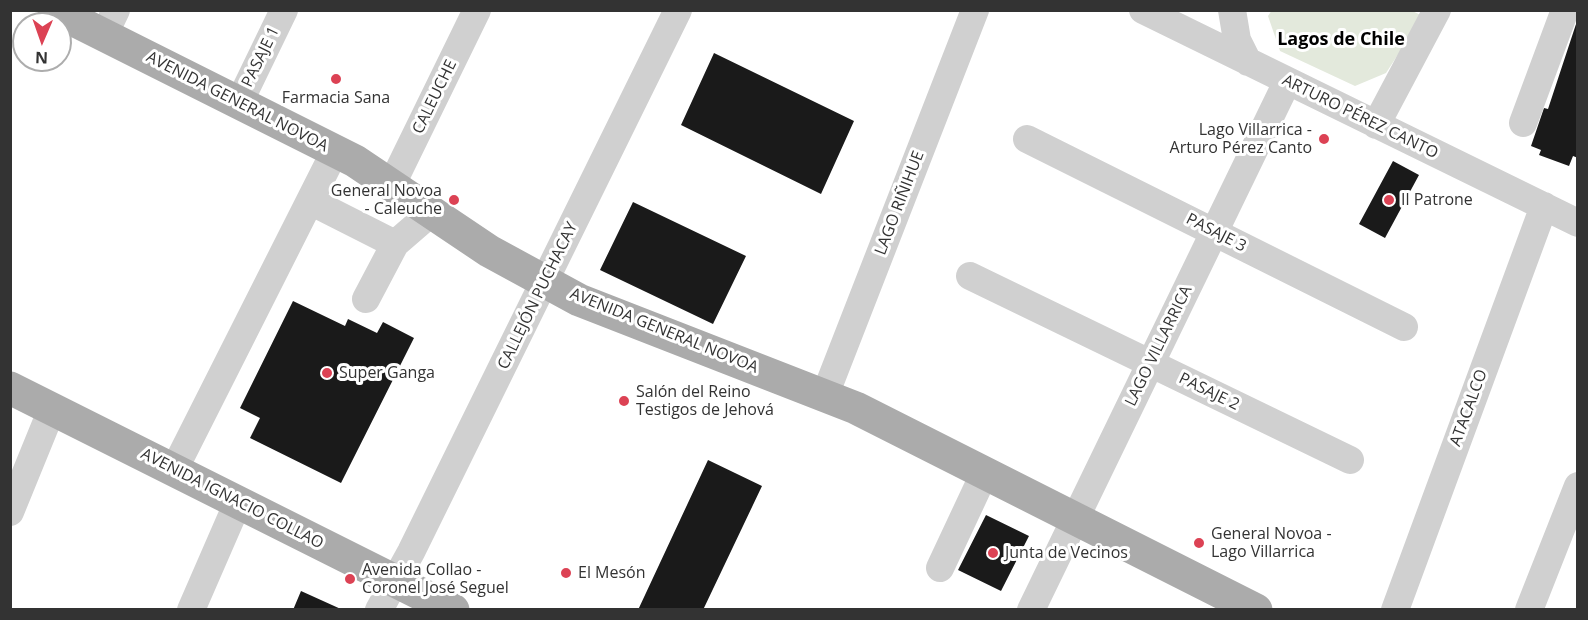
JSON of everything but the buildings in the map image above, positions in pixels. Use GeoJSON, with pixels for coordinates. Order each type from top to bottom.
{"type":"FeatureCollection","features":[{"type":"Feature","properties":{"kind":"main road","name":"AVENIDA GENERAL NOVOA"},"geometry":{"type":"LineString","coordinates":[[54,10],[110,23],[238,103],[335,151],[392,184],[489,251],[544,282],[628,321],[825,395],[890,424],[1256,609]]}},
{"type":"Feature","properties":{"kind":"main road","name":"AVENIDA IGNACIO COLLAO"},"geometry":{"type":"LineString","coordinates":[[10,388],[453,609]]}},
{"type":"Feature","properties":{"kind":"street","name":"PASAJE 1"},"geometry":{"type":"LineString","coordinates":[[238,103],[284,10]]}},
{"type":"Feature","properties":{"kind":"street","name":"CALEUCHE"},"geometry":{"type":"LineString","coordinates":[[392,184],[477,10]]}},
{"type":"Feature","properties":{"kind":"street","name":"CALLEJÓN PUCHACAY"},"geometry":{"type":"LineString","coordinates":[[378,609],[395,580],[678,10]]}},
{"type":"Feature","properties":{"kind":"street","name":"LAGO RIÑIHUE"},"geometry":{"type":"LineString","coordinates":[[825,395],[975,10]]}},
{"type":"Feature","properties":{"kind":"street","name":"ARTURO PÉREZ CANTO"},"geometry":{"type":"LineString","coordinates":[[1143,10],[1578,223]]}},
{"type":"Feature","properties":{"kind":"street"},"geometry":{"type":"LineString","coordinates":[[1206,42],[1223,10]]}},
{"type":"Feature","properties":{"kind":"street"},"geometry":{"type":"LineString","coordinates":[[1232,10],[1236,40],[1248,63]]}},
{"type":"Feature","properties":{"kind":"street"},"geometry":{"type":"LineString","coordinates":[[1376,125],[1437,10]]}},
{"type":"Feature","properties":{"kind":"street"},"geometry":{"type":"LineString","coordinates":[[1523,123],[1565,10]]}},
{"type":"Feature","properties":{"kind":"street","name":"LAGO VILLARRICA"},"geometry":{"type":"LineString","coordinates":[[1031,609],[1287,82]]}},
{"type":"Feature","properties":{"kind":"street","name":"PASAJE 3"},"geometry":{"type":"LineString","coordinates":[[1027,139],[1404,327]]}},
{"type":"Feature","properties":{"kind":"street"},"geometry":{"type":"LineString","coordinates":[[174,470],[312,202],[335,151]]}},
{"type":"Feature","properties":{"kind":"street"},"geometry":{"type":"LineString","coordinates":[[312,202],[395,244]]}},
{"type":"Feature","properties":{"kind":"street","name":"ATACALCO"},"geometry":{"type":"LineString","coordinates":[[1395,609],[1544,207]]}},
{"type":"Feature","properties":{"kind":"street"},"geometry":{"type":"LineString","coordinates":[[366,299],[395,244],[432,212]]}},
{"type":"Feature","properties":{"kind":"street","name":"PASAJE 2"},"geometry":{"type":"LineString","coordinates":[[970,276],[1350,460]]}},
{"type":"Feature","properties":{"kind":"street"},"geometry":{"type":"LineString","coordinates":[[10,512],[52,409]]}},
{"type":"Feature","properties":{"kind":"street"},"geometry":{"type":"LineString","coordinates":[[940,568],[985,472]]}},
{"type":"Feature","properties":{"kind":"street"},"geometry":{"type":"LineString","coordinates":[[1529,609],[1578,486]]}},
{"type":"Feature","properties":{"kind":"street"},"geometry":{"type":"LineString","coordinates":[[191,609],[238,502]]}},
{"type":"Feature","properties":{"kind":"shaded area"},"geometry":{"type":"Polygon","coordinates":[[[1272,10],[1410,10],[1423,16],[1386,73],[1355,86],[1280,51],[1268,16],[1272,10]]]}},
{"type":"Feature","properties":{"kind":"place","name":"Farmacia Sana"},"geometry":{"type":"Point","coordinates":[336,79]}},
{"type":"Feature","properties":{"kind":"place","name":"Lago Villarrica - Arturo Pérez Canto"},"geometry":{"type":"Point","coordinates":[1324,139]}},
{"type":"Feature","properties":{"kind":"place","name":"General Novoa - Caleuche"},"geometry":{"type":"Point","coordinates":[454,200]}},
{"type":"Feature","properties":{"kind":"place","name":"Il Patrone"},"geometry":{"type":"Point","coordinates":[1389,200]}},
{"type":"Feature","properties":{"kind":"place","name":"Super Ganga"},"geometry":{"type":"Point","coordinates":[327,373]}},
{"type":"Feature","properties":{"kind":"place","name":"Salón del Reino Testigos de Jehová"},"geometry":{"type":"Point","coordinates":[624,401]}},
{"type":"Feature","properties":{"kind":"place","name":"General Novoa - Lago Villarrica"},"geometry":{"type":"Point","coordinates":[1199,543]}},
{"type":"Feature","properties":{"kind":"place","name":"Junta de Vecinos"},"geometry":{"type":"Point","coordinates":[993,553]}},
{"type":"Feature","properties":{"kind":"place","name":"El Mesón"},"geometry":{"type":"Point","coordinates":[566,573]}},
{"type":"Feature","properties":{"kind":"place","name":"Avenida Collao - Coronel José Seguel"},"geometry":{"type":"Point","coordinates":[350,579]}},
{"type":"Feature","properties":{"kind":"district","name":"Lagos de Chile"},"geometry":{"type":"Point","coordinates":[1341,40]}}]}
